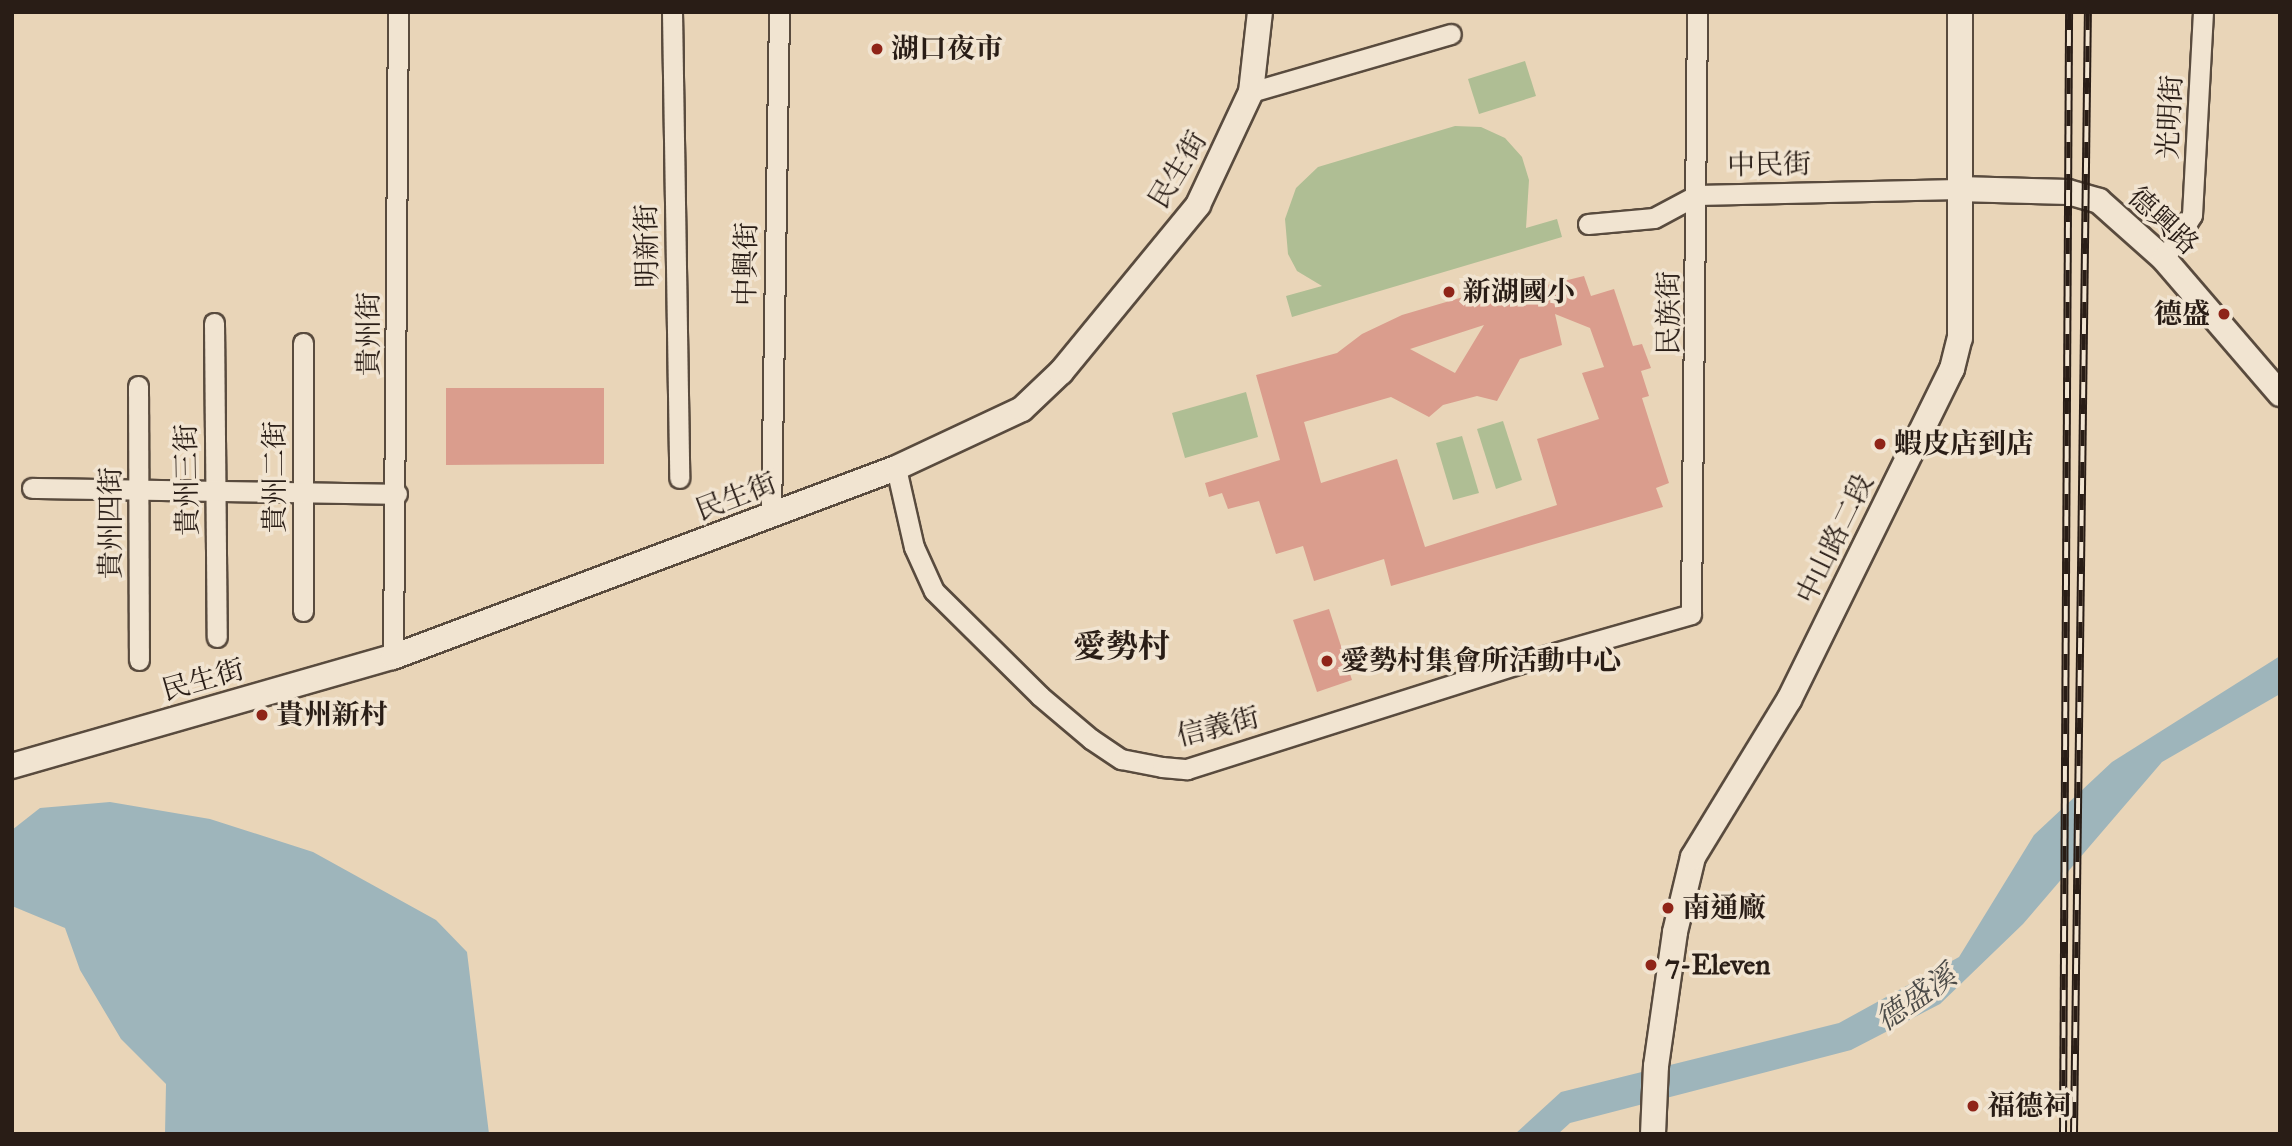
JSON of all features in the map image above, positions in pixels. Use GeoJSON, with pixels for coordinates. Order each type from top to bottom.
{"type":"FeatureCollection","features":[{"type":"Feature","properties":{"kind":"street","name":"貴州街"},"geometry":{"type":"LineString","coordinates":[[393,657],[397,494],[398,12]]}},
{"type":"Feature","properties":{"kind":"street","name":"明新街"},"geometry":{"type":"LineString","coordinates":[[672,12],[679,478]]}},
{"type":"Feature","properties":{"kind":"street","name":"中興街"},"geometry":{"type":"LineString","coordinates":[[771,516],[779,12]]}},
{"type":"Feature","properties":{"kind":"street","name":"民生街"},"geometry":{"type":"LineString","coordinates":[[12,766],[393,657],[896,468],[1022,408],[1061,372],[1198,205],[1251,92],[1260,12]]}},
{"type":"Feature","properties":{"kind":"street","name":"民族街"},"geometry":{"type":"LineString","coordinates":[[1691,614],[1697,12]]}},
{"type":"Feature","properties":{"kind":"street","name":"中山路二段"},"geometry":{"type":"LineString","coordinates":[[1653,1125],[1656,1066],[1675,932],[1693,857],[1788,701],[1952,369],[1959,338],[1960,12]]}},
{"type":"Feature","properties":{"kind":"street","name":"光明街"},"geometry":{"type":"LineString","coordinates":[[2164,258],[2192,215],[2203,12]]}},
{"type":"Feature","properties":{"kind":"street"},"geometry":{"type":"LineString","coordinates":[[1251,92],[1451,34]]}},
{"type":"Feature","properties":{"kind":"street","name":"中民街"},"geometry":{"type":"LineString","coordinates":[[1588,224],[1654,218],[1697,195],[1958,189]]}},
{"type":"Feature","properties":{"kind":"street","name":"德興路"},"geometry":{"type":"LineString","coordinates":[[1958,189],[2084,194],[2099,201],[2164,258],[2280,394]]}},
{"type":"Feature","properties":{"kind":"street","name":"貴州三街"},"geometry":{"type":"LineString","coordinates":[[214,323],[217,637]]}},
{"type":"Feature","properties":{"kind":"street","name":"貴州二街"},"geometry":{"type":"LineString","coordinates":[[303,343],[303,611]]}},
{"type":"Feature","properties":{"kind":"street","name":"貴州四街"},"geometry":{"type":"LineString","coordinates":[[138,386],[139,660]]}},
{"type":"Feature","properties":{"kind":"street","name":"信義街"},"geometry":{"type":"LineString","coordinates":[[896,468],[914,547],[934,591],[1040,696],[1091,739],[1121,759],[1161,767],[1187,769],[1537,657],[1691,614]]}},
{"type":"Feature","properties":{"kind":"street"},"geometry":{"type":"LineString","coordinates":[[32,488],[397,494]]}},
{"type":"Feature","properties":{"kind":"green space"},"geometry":{"type":"Polygon","coordinates":[[[1525,61],[1536,96],[1479,114],[1468,79],[1525,61]]]}},
{"type":"Feature","properties":{"kind":"green space"},"geometry":{"type":"Polygon","coordinates":[[[1455,126],[1481,127],[1505,138],[1522,157],[1529,180],[1526,228],[1557,219],[1562,237],[1292,317],[1286,296],[1322,286],[1297,271],[1288,254],[1285,219],[1296,188],[1318,167],[1455,126]]]}},
{"type":"Feature","properties":{"kind":"green space"},"geometry":{"type":"Polygon","coordinates":[[[1246,392],[1258,437],[1185,458],[1172,413],[1246,392]]]}},
{"type":"Feature","properties":{"kind":"green space"},"geometry":{"type":"Polygon","coordinates":[[[1503,421],[1522,480],[1496,489],[1477,429],[1503,421]]]}},
{"type":"Feature","properties":{"kind":"green space"},"geometry":{"type":"Polygon","coordinates":[[[1462,436],[1479,493],[1453,500],[1436,443],[1462,436]]]}},
{"type":"Feature","properties":{"kind":"water","name":"德盛溪"},"geometry":{"type":"Polygon","coordinates":[[[2280,656],[2280,694],[2162,762],[2023,924],[1940,1004],[1851,1050],[1570,1123],[1558,1134],[1515,1134],[1561,1092],[1839,1023],[1959,957],[2034,835],[2112,762],[2280,656]]]}},
{"type":"Feature","properties":{"kind":"water"},"geometry":{"type":"Polygon","coordinates":[[[110,802],[210,819],[313,852],[436,920],[467,952],[489,1134],[165,1134],[166,1084],[121,1039],[80,970],[65,928],[12,906],[12,830],[40,808],[110,802]]]}},
{"type":"Feature","properties":{"kind":"building"},"geometry":{"type":"Polygon","coordinates":[[[1584,276],[1591,296],[1614,289],[1633,346],[1642,344],[1651,368],[1641,371],[1649,396],[1642,398],[1669,483],[1656,488],[1663,507],[1391,586],[1384,559],[1314,581],[1303,546],[1276,554],[1259,501],[1228,509],[1222,493],[1209,497],[1205,483],[1280,460],[1256,375],[1337,353],[1362,334],[1402,315],[1470,295],[1535,288],[1584,276]],[[1555,314],[1562,345],[1520,359],[1497,401],[1477,396],[1443,405],[1429,417],[1391,397],[1304,422],[1321,483],[1397,459],[1425,547],[1557,505],[1537,439],[1599,419],[1582,373],[1604,367],[1590,328],[1555,314]],[[1484,325],[1410,349],[1455,373],[1484,325]]]}},
{"type":"Feature","properties":{"kind":"building"},"geometry":{"type":"Polygon","coordinates":[[[446,388],[604,388],[604,464],[446,465],[446,388]]]}},
{"type":"Feature","properties":{"kind":"building","name":"愛勢村集會所活動中心"},"geometry":{"type":"Polygon","coordinates":[[[1329,609],[1352,680],[1317,692],[1293,620],[1329,609]]]}},
{"type":"Feature","properties":{"kind":"railway"},"geometry":{"type":"LineString","coordinates":[[2063,1134],[2069,12]]}},
{"type":"Feature","properties":{"kind":"railway"},"geometry":{"type":"LineString","coordinates":[[2074,1134],[2088,12]]}},
{"type":"Feature","properties":{"kind":"place","name":"湖口夜市"},"geometry":{"type":"Point","coordinates":[877,49]}},
{"type":"Feature","properties":{"kind":"place","name":"新湖國小"},"geometry":{"type":"Point","coordinates":[1449,292]}},
{"type":"Feature","properties":{"kind":"place","name":"德盛"},"geometry":{"type":"Point","coordinates":[2224,314]}},
{"type":"Feature","properties":{"kind":"place","name":"蝦皮店到店"},"geometry":{"type":"Point","coordinates":[1880,444]}},
{"type":"Feature","properties":{"kind":"place","name":"愛勢村集會所活動中心"},"geometry":{"type":"Point","coordinates":[1327,661]}},
{"type":"Feature","properties":{"kind":"place","name":"貴州新村"},"geometry":{"type":"Point","coordinates":[262,715]}},
{"type":"Feature","properties":{"kind":"place","name":"南通廠"},"geometry":{"type":"Point","coordinates":[1668,908]}},
{"type":"Feature","properties":{"kind":"place","name":"7-Eleven"},"geometry":{"type":"Point","coordinates":[1651,965]}},
{"type":"Feature","properties":{"kind":"place","name":"福德祠"},"geometry":{"type":"Point","coordinates":[1973,1106]}},
{"type":"Feature","properties":{"kind":"district","name":"愛勢村"},"geometry":{"type":"Point","coordinates":[1122,647]}}]}
